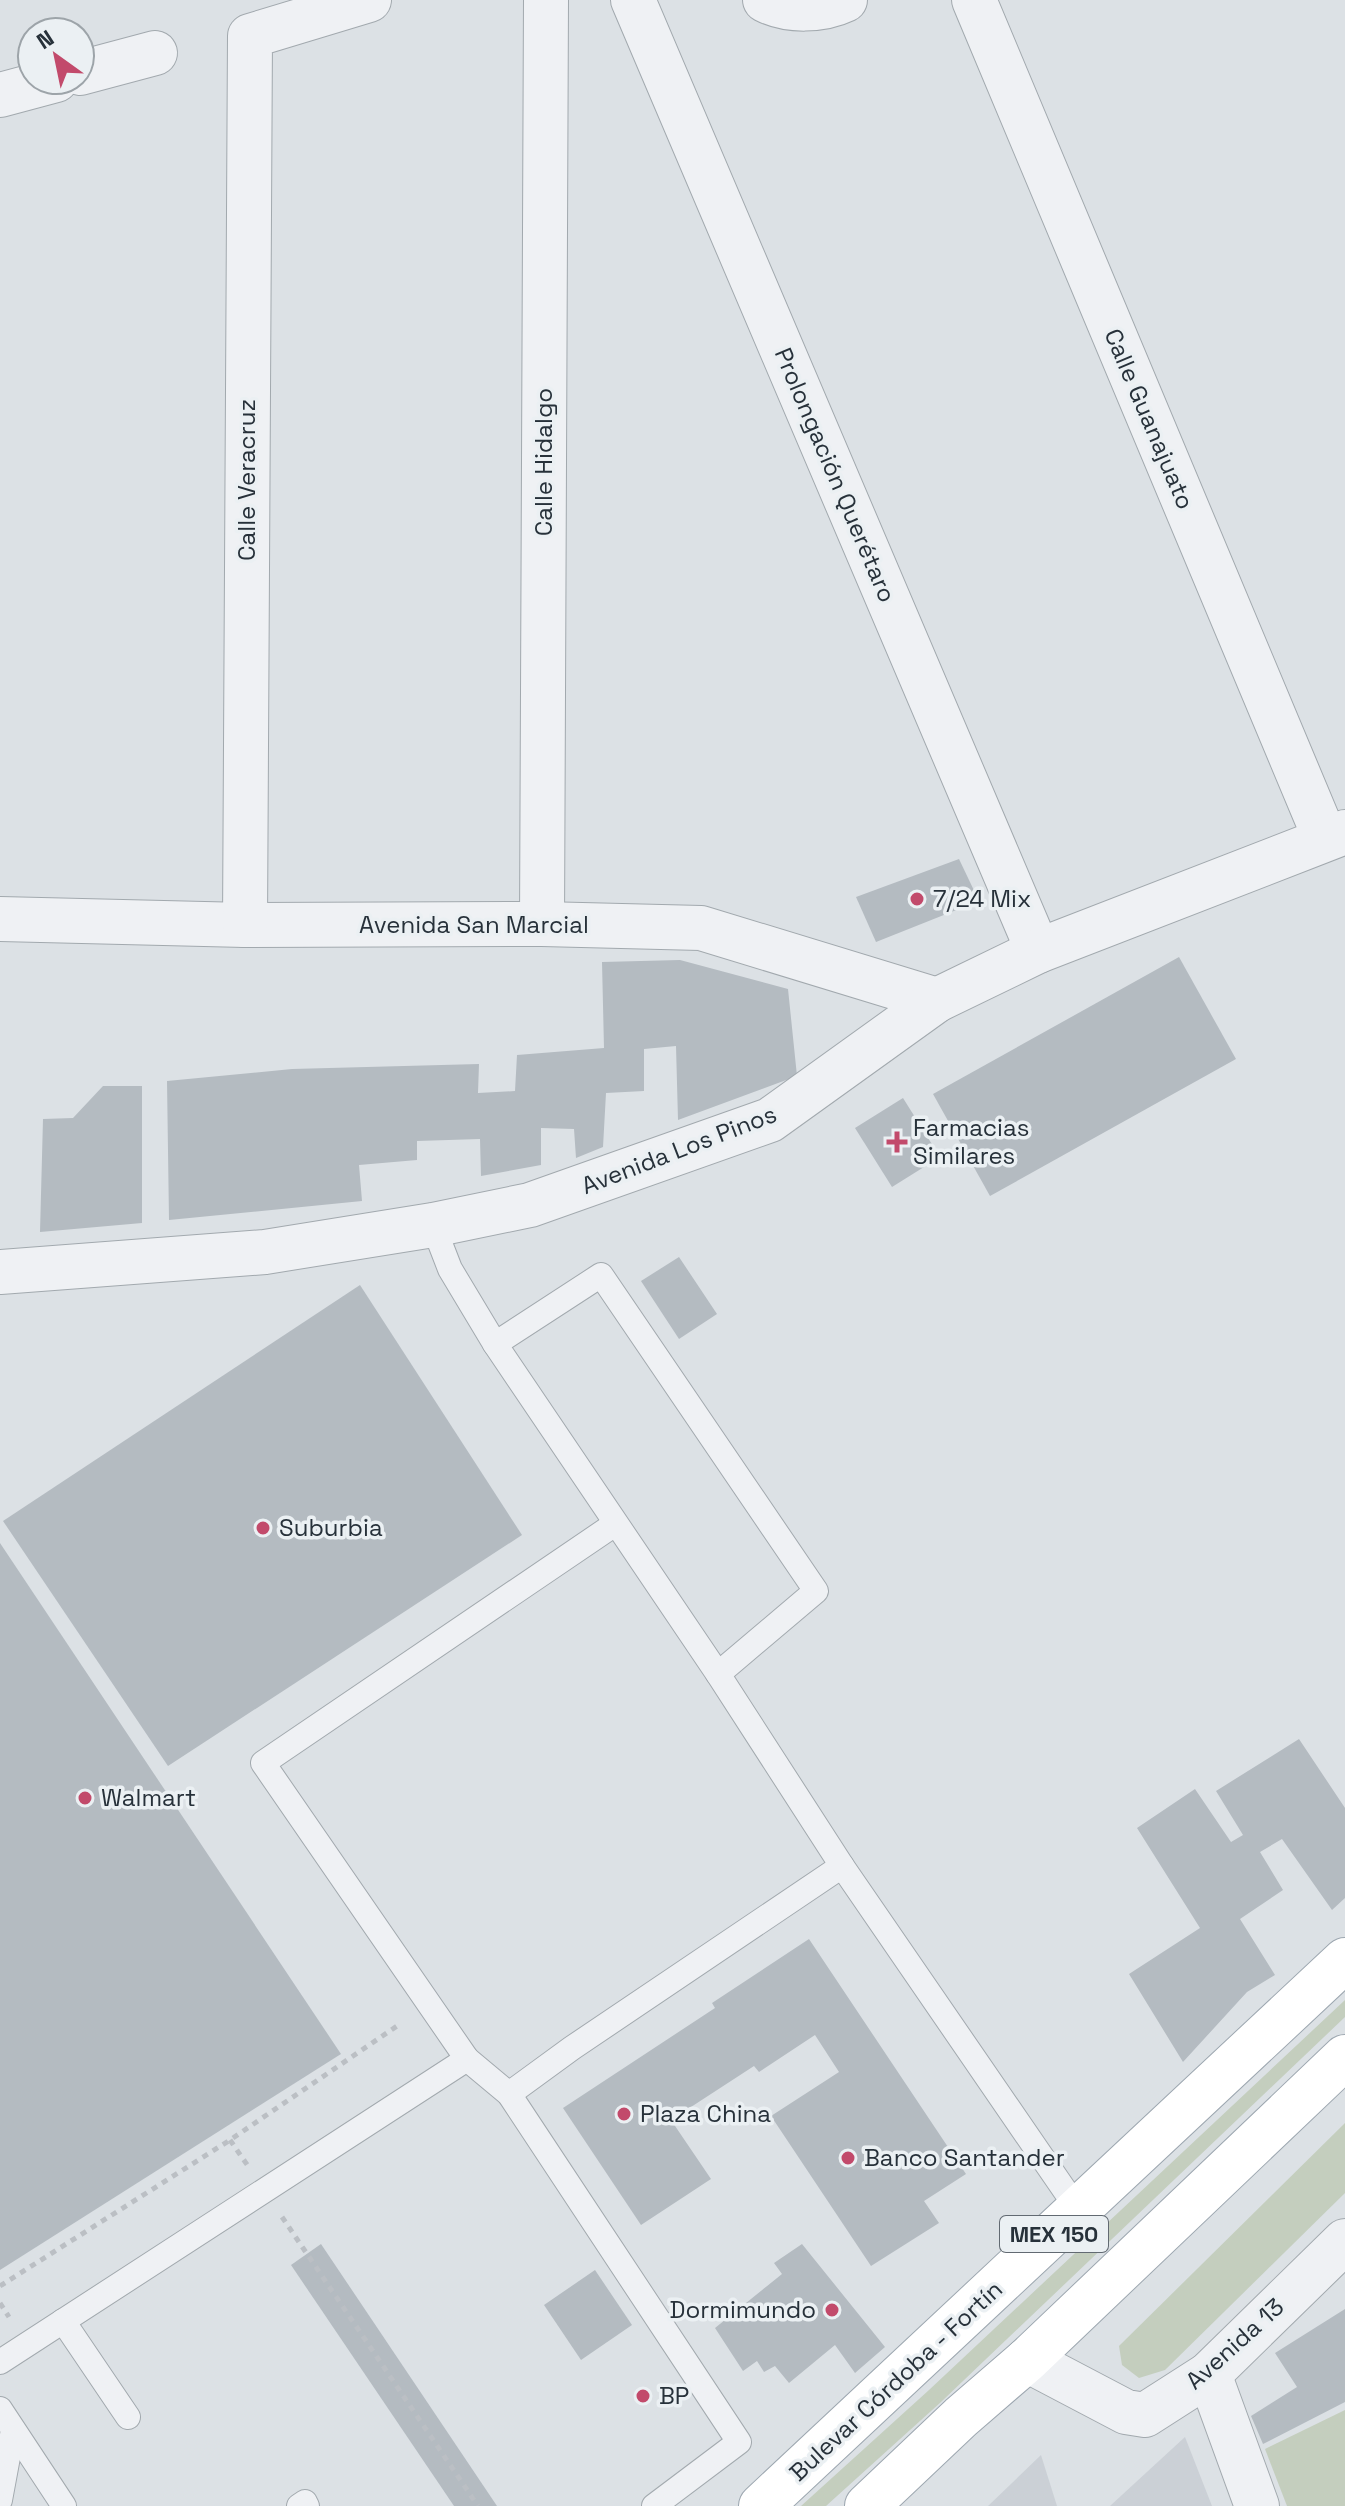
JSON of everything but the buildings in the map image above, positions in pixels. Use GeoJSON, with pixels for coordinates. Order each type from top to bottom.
{"type":"FeatureCollection","features":[{"type":"Feature","properties":{"kind":"main road","name":"Bulevar Córdoba - Fortín"},"geometry":{"type":"LineString","coordinates":[[761,2506],[1345,1960]]}},
{"type":"Feature","properties":{"kind":"main road","name":"MEX 150"},"geometry":{"type":"LineString","coordinates":[[867,2506],[1027,2360],[1345,2057]]}},
{"type":"Feature","properties":{"kind":"street","name":"Calle Veracruz"},"geometry":{"type":"LineString","coordinates":[[245,925],[250,36],[369,0]]}},
{"type":"Feature","properties":{"kind":"street","name":"Calle Hidalgo"},"geometry":{"type":"LineString","coordinates":[[542,924],[546,0]]}},
{"type":"Feature","properties":{"kind":"street","name":"Prolongación Querétaro"},"geometry":{"type":"LineString","coordinates":[[633,0],[1038,951]]}},
{"type":"Feature","properties":{"kind":"street"},"geometry":{"type":"LineString","coordinates":[[765,0],[777,6],[828,8],[845,0]]}},
{"type":"Feature","properties":{"kind":"street","name":"Calle Guanajuato"},"geometry":{"type":"LineString","coordinates":[[974,0],[1335,835]]}},
{"type":"Feature","properties":{"kind":"street"},"geometry":{"type":"LineString","coordinates":[[96,69],[155,53]]}},
{"type":"Feature","properties":{"kind":"street","name":"Avenida Los Pinos"},"geometry":{"type":"LineString","coordinates":[[0,1272],[265,1252],[433,1225],[530,1205],[770,1120],[937,1000],[1038,951],[1335,835]]}},
{"type":"Feature","properties":{"kind":"street","name":"Avenida San Marcial"},"geometry":{"type":"LineString","coordinates":[[0,919],[245,925],[542,924],[701,928],[937,1000]]}},
{"type":"Feature","properties":{"kind":"street","name":"Avenida 13"},"geometry":{"type":"LineString","coordinates":[[1027,2360],[1126,2412],[1145,2415],[1209,2374],[1345,2241]]}},
{"type":"Feature","properties":{"kind":"street"},"geometry":{"type":"LineString","coordinates":[[1209,2374],[1257,2506]]}},
{"type":"Feature","properties":{"kind":"lane"},"geometry":{"type":"LineString","coordinates":[[433,1225],[450,1269],[495,1344],[718,1674],[842,1866],[1079,2211]]}},
{"type":"Feature","properties":{"kind":"lane"},"geometry":{"type":"LineString","coordinates":[[495,1344],[601,1275],[808,1578],[816,1591],[718,1674]]}},
{"type":"Feature","properties":{"kind":"lane"},"geometry":{"type":"LineString","coordinates":[[615,1524],[263,1763],[467,2059],[509,2094],[739,2442],[654,2506]]}},
{"type":"Feature","properties":{"kind":"lane"},"geometry":{"type":"LineString","coordinates":[[509,2094],[842,1866]]}},
{"type":"Feature","properties":{"kind":"lane"},"geometry":{"type":"LineString","coordinates":[[0,2362],[467,2059]]}},
{"type":"Feature","properties":{"kind":"lane"},"geometry":{"type":"LineString","coordinates":[[63,2321],[128,2417]]}},
{"type":"Feature","properties":{"kind":"lane"},"geometry":{"type":"LineString","coordinates":[[0,2409],[64,2506]]}},
{"type":"Feature","properties":{"kind":"lane"},"geometry":{"type":"LineString","coordinates":[[0,2500],[13,2430]]}},
{"type":"Feature","properties":{"kind":"path"},"geometry":{"type":"LineString","coordinates":[[0,2286],[230,2140],[397,2026]]}},
{"type":"Feature","properties":{"kind":"path"},"geometry":{"type":"LineString","coordinates":[[230,2140],[478,2506]]}},
{"type":"Feature","properties":{"kind":"shaded area"},"geometry":{"type":"Polygon","coordinates":[[[1185,2437],[1212,2506],[1110,2506],[1185,2437]]]}},
{"type":"Feature","properties":{"kind":"shaded area"},"geometry":{"type":"Polygon","coordinates":[[[1041,2455],[1057,2506],[988,2506],[1041,2455]]]}},
{"type":"Feature","properties":{"kind":"green space"},"geometry":{"type":"Polygon","coordinates":[[[1345,2000],[1345,2017],[941,2402],[826,2506],[801,2506],[929,2390],[1345,2000]]]}},
{"type":"Feature","properties":{"kind":"green space"},"geometry":{"type":"Polygon","coordinates":[[[1345,2123],[1345,2193],[1165,2370],[1139,2378],[1122,2365],[1119,2346],[1345,2123]]]}},
{"type":"Feature","properties":{"kind":"green space"},"geometry":{"type":"Polygon","coordinates":[[[1345,2410],[1345,2506],[1287,2506],[1265,2449],[1345,2410]]]}},
{"type":"Feature","properties":{"kind":"place","name":"7/24 Mix"},"geometry":{"type":"Point","coordinates":[917,899]}},
{"type":"Feature","properties":{"kind":"place","name":"Farmacias Similares"},"geometry":{"type":"Point","coordinates":[897,1142]}},
{"type":"Feature","properties":{"kind":"place","name":"Suburbia"},"geometry":{"type":"Point","coordinates":[263,1528]}},
{"type":"Feature","properties":{"kind":"place","name":"Walmart"},"geometry":{"type":"Point","coordinates":[85,1798]}},
{"type":"Feature","properties":{"kind":"place","name":"Plaza China"},"geometry":{"type":"Point","coordinates":[624,2114]}},
{"type":"Feature","properties":{"kind":"place","name":"Banco Santander"},"geometry":{"type":"Point","coordinates":[848,2158]}},
{"type":"Feature","properties":{"kind":"place","name":"Dormimundo"},"geometry":{"type":"Point","coordinates":[832,2310]}},
{"type":"Feature","properties":{"kind":"place","name":"BP"},"geometry":{"type":"Point","coordinates":[643,2396]}}]}
